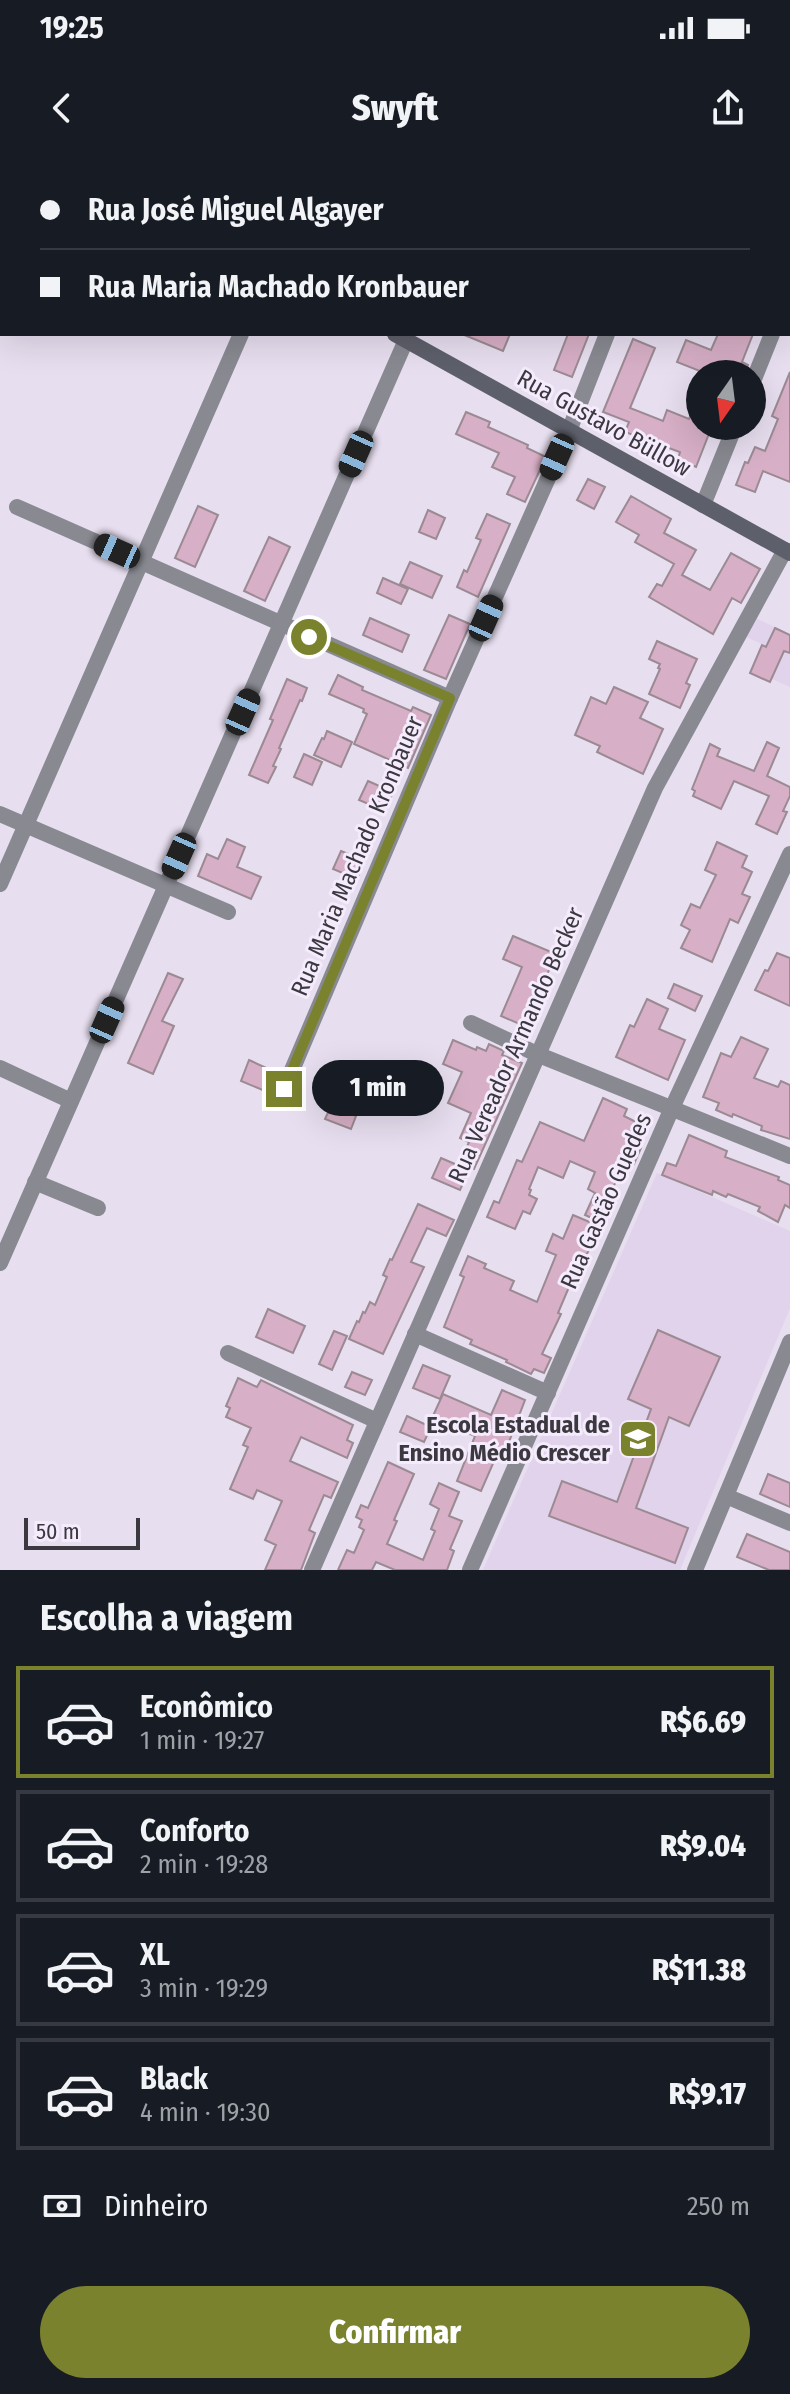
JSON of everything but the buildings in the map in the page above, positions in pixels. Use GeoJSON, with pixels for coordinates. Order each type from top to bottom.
{"type":"FeatureCollection","features":[{"type":"Feature","properties":{"kind":"main road","name":"Rua Gustavo Büllow"},"geometry":{"type":"LineString","coordinates":[[401,337],[787,552]]}},
{"type":"Feature","properties":{"kind":"street"},"geometry":{"type":"LineString","coordinates":[[0,884],[240,336]]}},
{"type":"Feature","properties":{"kind":"street","name":"Rua Maria Machado Kronbauer"},"geometry":{"type":"LineString","coordinates":[[284,1089],[450,698],[569,431],[606,336]]}},
{"type":"Feature","properties":{"kind":"street"},"geometry":{"type":"LineString","coordinates":[[762,360],[771,336]]}},
{"type":"Feature","properties":{"kind":"street"},"geometry":{"type":"LineString","coordinates":[[0,1263],[281,625],[401,337]]}},
{"type":"Feature","properties":{"kind":"street"},"geometry":{"type":"LineString","coordinates":[[703,505],[729,440]]}},
{"type":"Feature","properties":{"kind":"street"},"geometry":{"type":"LineString","coordinates":[[17,507],[450,698]]}},
{"type":"Feature","properties":{"kind":"street","name":"Rua Vereador Armando Becker"},"geometry":{"type":"LineString","coordinates":[[312,1570],[655,788],[787,552]]}},
{"type":"Feature","properties":{"kind":"street"},"geometry":{"type":"LineString","coordinates":[[0,814],[228,912]]}},
{"type":"Feature","properties":{"kind":"street","name":"Rua Gastão Guedes"},"geometry":{"type":"LineString","coordinates":[[470,1570],[672,1108],[790,854]]}},
{"type":"Feature","properties":{"kind":"street"},"geometry":{"type":"LineString","coordinates":[[471,1023],[539,1055],[790,1156]]}},
{"type":"Feature","properties":{"kind":"street"},"geometry":{"type":"LineString","coordinates":[[0,1068],[71,1101]]}},
{"type":"Feature","properties":{"kind":"street"},"geometry":{"type":"LineString","coordinates":[[35,1182],[98,1208]]}},
{"type":"Feature","properties":{"kind":"street"},"geometry":{"type":"LineString","coordinates":[[415,1334],[548,1393]]}},
{"type":"Feature","properties":{"kind":"street"},"geometry":{"type":"LineString","coordinates":[[695,1570],[790,1342]]}},
{"type":"Feature","properties":{"kind":"street"},"geometry":{"type":"LineString","coordinates":[[228,1353],[377,1421]]}},
{"type":"Feature","properties":{"kind":"street"},"geometry":{"type":"LineString","coordinates":[[726,1496],[790,1523]]}},
{"type":"Feature","properties":{"kind":"shaded area"},"geometry":{"type":"Polygon","coordinates":[[[753,617],[790,634],[790,687],[770,678],[782,653],[742,635],[753,617]]]}},
{"type":"Feature","properties":{"kind":"shaded area","name":"Escola Estadual de Ensino Médio Crescer"},"geometry":{"type":"Polygon","coordinates":[[[657,1173],[790,1231],[790,1308],[680,1570],[483,1570],[657,1173]]]}},
{"type":"Feature","properties":{"kind":"place","name":"Escola Estadual de Ensino Médio Crescer"},"geometry":{"type":"Point","coordinates":[638,1439]}},
{"type":"Feature","properties":{"kind":"route"},"geometry":{"type":"LineString","coordinates":[[284,1089],[450,698],[309,637]]}}]}
